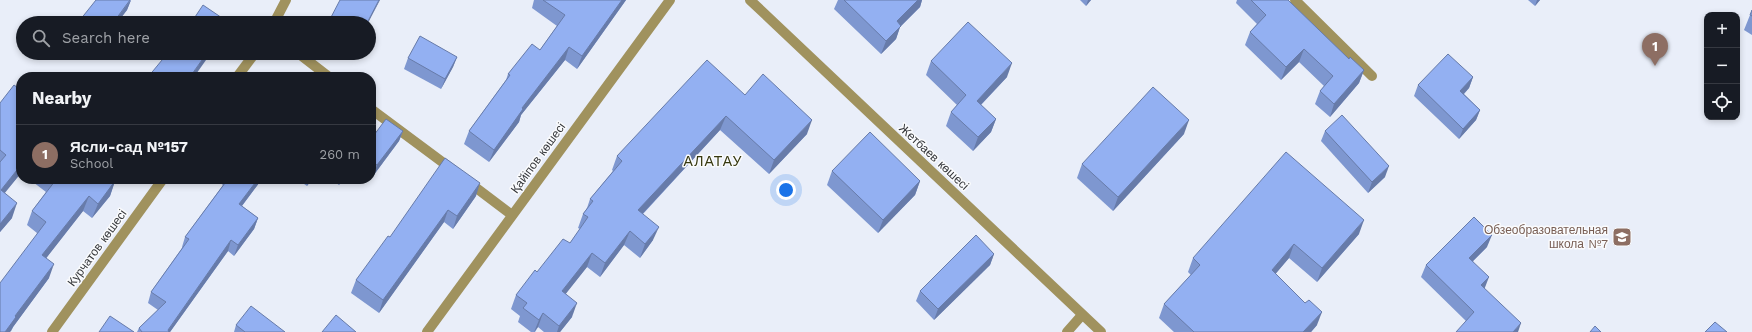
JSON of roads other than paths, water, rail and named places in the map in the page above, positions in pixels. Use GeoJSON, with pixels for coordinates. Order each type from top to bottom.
{"type":"FeatureCollection","features":[{"type":"Feature","properties":{"kind":"street"},"geometry":{"type":"LineString","coordinates":[[278,16],[286,0]]}},
{"type":"Feature","properties":{"kind":"street","name":"Қайіпов көшесі"},"geometry":{"type":"LineString","coordinates":[[427,332],[670,0]]}},
{"type":"Feature","properties":{"kind":"street","name":"Жетбаев көшесі"},"geometry":{"type":"LineString","coordinates":[[750,0],[1101,332]]}},
{"type":"Feature","properties":{"kind":"street"},"geometry":{"type":"LineString","coordinates":[[1294,0],[1372,76]]}},
{"type":"Feature","properties":{"kind":"street"},"geometry":{"type":"LineString","coordinates":[[241,72],[249,60]]}},
{"type":"Feature","properties":{"kind":"street"},"geometry":{"type":"LineString","coordinates":[[307,60],[323,72]]}},
{"type":"Feature","properties":{"kind":"street"},"geometry":{"type":"LineString","coordinates":[[376,112],[512,215]]}},
{"type":"Feature","properties":{"kind":"street","name":"Курчатов көшесі"},"geometry":{"type":"LineString","coordinates":[[52,332],[159,184]]}},
{"type":"Feature","properties":{"kind":"street"},"geometry":{"type":"LineString","coordinates":[[1067,332],[1082,315]]}},
{"type":"Feature","properties":{"kind":"place","name":"Ясли-сад №157"},"geometry":{"type":"Point","coordinates":[1655,66]}},
{"type":"Feature","properties":{"kind":"place","name":"Обзеобразовательная школа №7"},"geometry":{"type":"Point","coordinates":[1622,237]}},
{"type":"Feature","properties":{"kind":"district","name":"АЛАТАУ"},"geometry":{"type":"Point","coordinates":[713,161]}}]}
